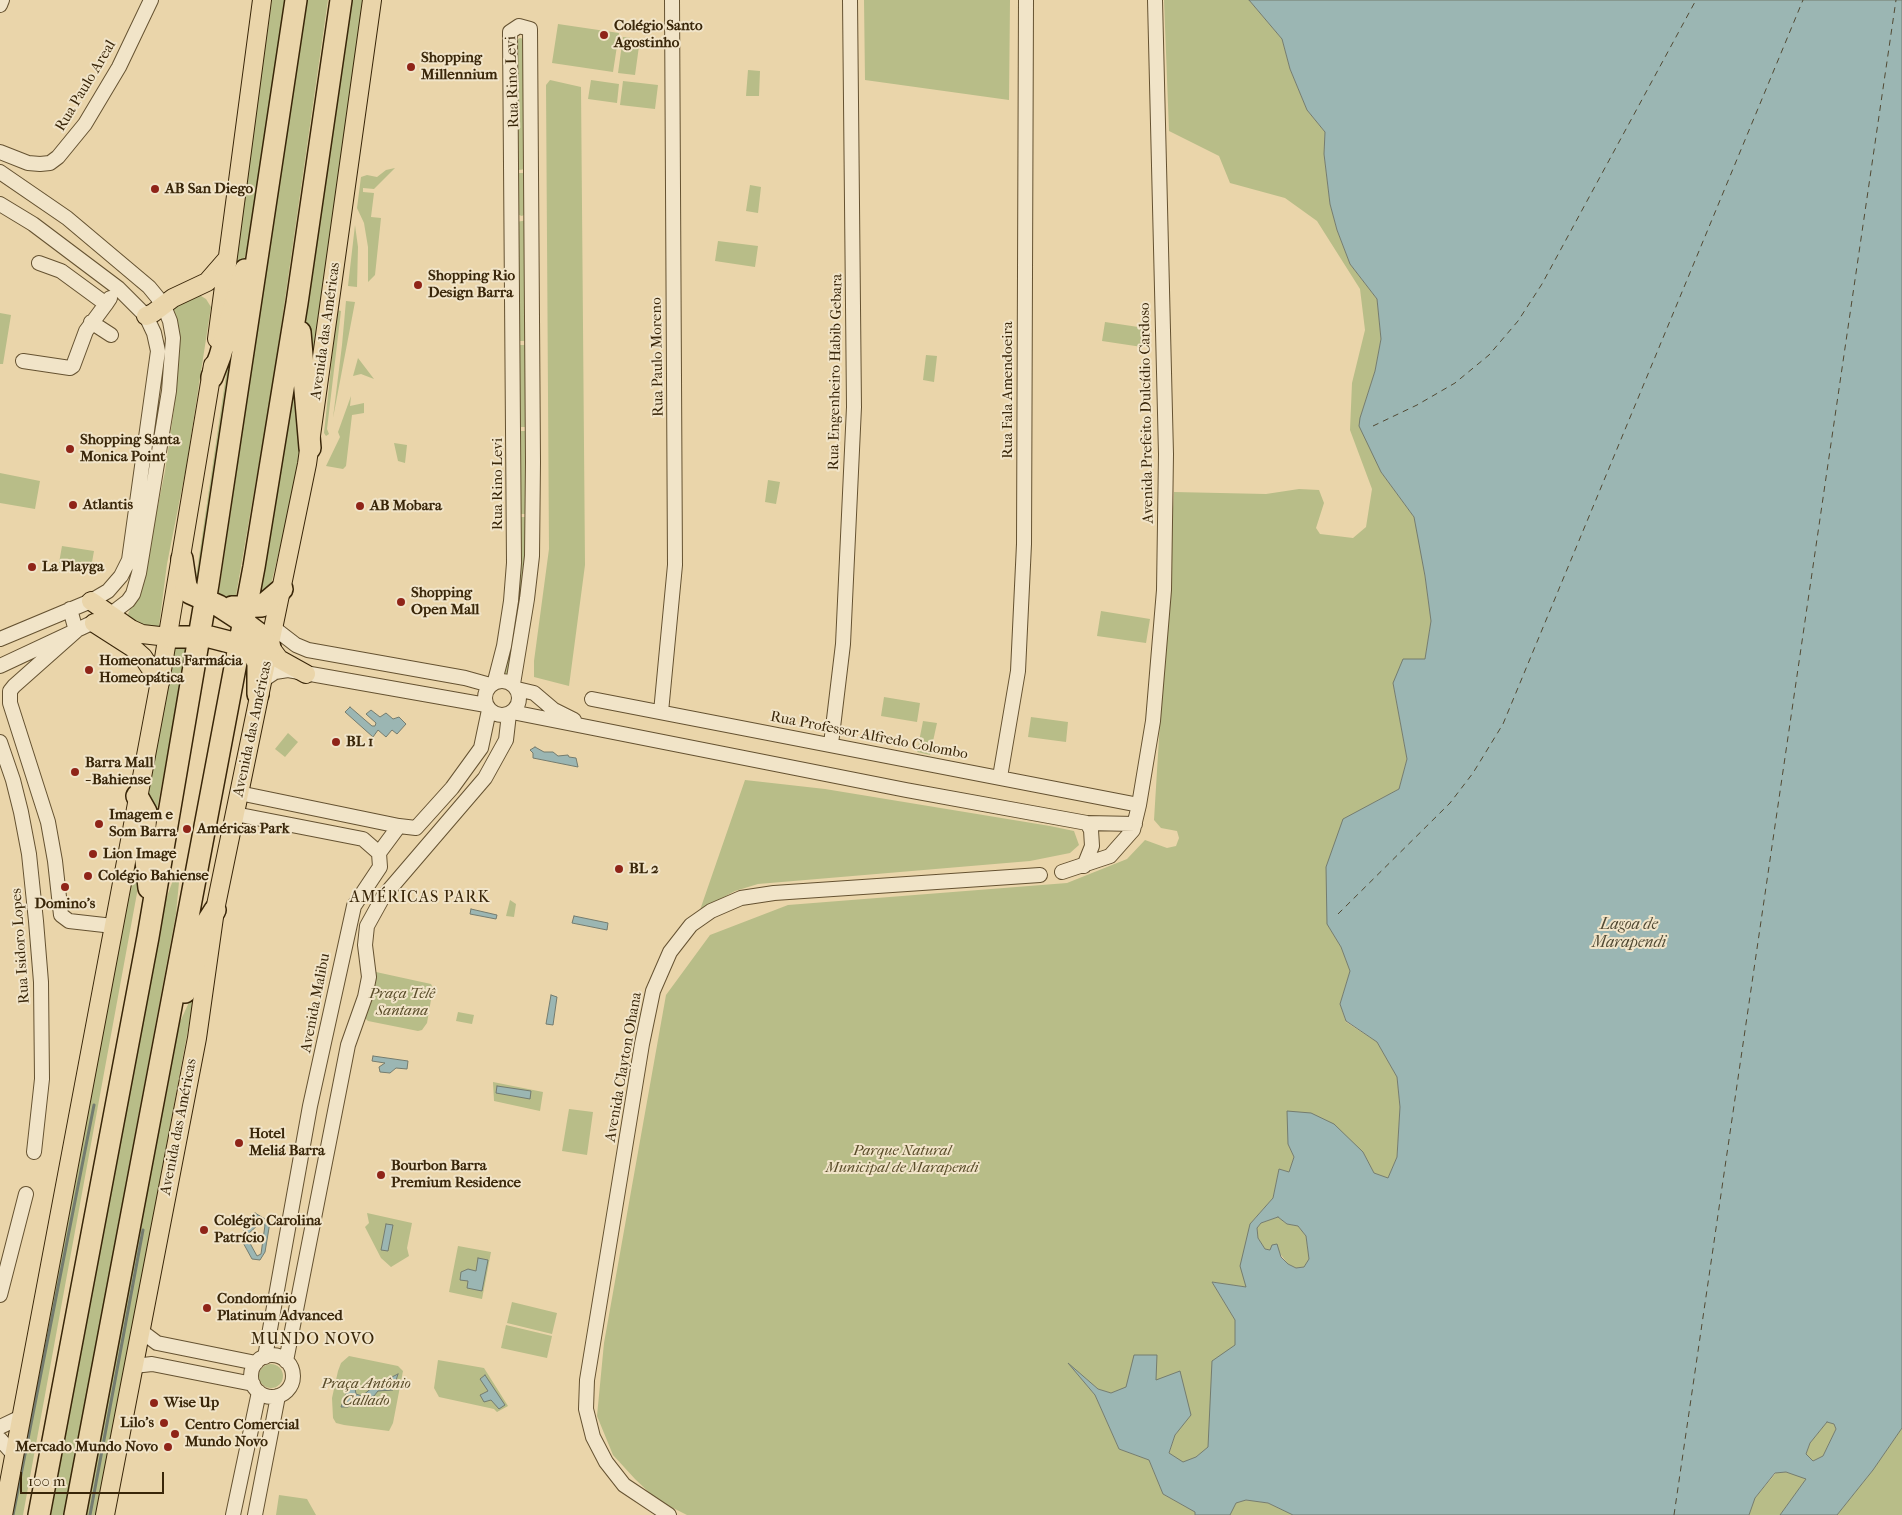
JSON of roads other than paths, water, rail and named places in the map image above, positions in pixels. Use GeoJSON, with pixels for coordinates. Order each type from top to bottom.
{"type":"FeatureCollection","features":[{"type":"Feature","properties":{"kind":"highway"},"geometry":{"type":"LineString","coordinates":[[39,1512],[148,937],[200,635],[212,603],[266,201],[296,0]]}},
{"type":"Feature","properties":{"kind":"highway","name":"Avenida das Américas"},"geometry":{"type":"LineString","coordinates":[[75,1515],[244,614],[297,302],[340,0]]}},
{"type":"Feature","properties":{"kind":"highway"},"geometry":{"type":"LineString","coordinates":[[212,377],[252,248],[258,215],[266,201]]}},
{"type":"Feature","properties":{"kind":"highway"},"geometry":{"type":"LineString","coordinates":[[297,302],[310,448]]}},
{"type":"Feature","properties":{"kind":"highway"},"geometry":{"type":"LineString","coordinates":[[182,559],[188,590],[212,603],[244,614],[258,634],[272,638]]}},
{"type":"Feature","properties":{"kind":"highway"},"geometry":{"type":"LineString","coordinates":[[244,614],[262,606],[282,589]]}},
{"type":"Feature","properties":{"kind":"highway"},"geometry":{"type":"LineString","coordinates":[[168,637],[200,635],[238,643],[255,655],[260,687]]}},
{"type":"Feature","properties":{"kind":"highway"},"geometry":{"type":"LineString","coordinates":[[137,796],[143,805],[146,818],[144,842],[149,890],[146,912],[148,937]]}},
{"type":"Feature","properties":{"kind":"highway"},"geometry":{"type":"LineString","coordinates":[[164,1046],[175,1024],[208,921],[215,910]]}},
{"type":"Feature","properties":{"kind":"main road"},"geometry":{"type":"LineString","coordinates":[[3,1515],[182,559],[212,377],[262,0]]}},
{"type":"Feature","properties":{"kind":"main road","name":"Avenida das Américas"},"geometry":{"type":"LineString","coordinates":[[105,1515],[197,1038],[215,910],[310,448],[372,0]]}},
{"type":"Feature","properties":{"kind":"main road"},"geometry":{"type":"LineString","coordinates":[[146,316],[163,304],[207,282],[227,259]]}},
{"type":"Feature","properties":{"kind":"main road"},"geometry":{"type":"LineString","coordinates":[[197,288],[222,304]]}},
{"type":"Feature","properties":{"kind":"main road"},"geometry":{"type":"LineString","coordinates":[[91,601],[115,612],[131,629],[142,634],[168,637]]}},
{"type":"Feature","properties":{"kind":"main road"},"geometry":{"type":"LineString","coordinates":[[94,623],[133,648],[143,657],[160,683]]}},
{"type":"Feature","properties":{"kind":"main road"},"geometry":{"type":"LineString","coordinates":[[272,638],[279,659],[306,674]]}},
{"type":"Feature","properties":{"kind":"street"},"geometry":{"type":"LineString","coordinates":[[0,5],[2,0]]}},
{"type":"Feature","properties":{"kind":"street","name":"Rua Paulo Areal"},"geometry":{"type":"LineString","coordinates":[[0,152],[28,163],[40,164],[50,162],[58,157],[85,124],[119,67],[151,0]]}},
{"type":"Feature","properties":{"kind":"street","name":"Rua Paulo Moreno"},"geometry":{"type":"LineString","coordinates":[[661,712],[675,565],[672,0]]}},
{"type":"Feature","properties":{"kind":"street","name":"Rua Engenheiro Habib Gebara"},"geometry":{"type":"LineString","coordinates":[[830,744],[843,644],[854,406],[850,0]]}},
{"type":"Feature","properties":{"kind":"street","name":"Rua Fala Amendoeira"},"geometry":{"type":"LineString","coordinates":[[1000,778],[1018,671],[1024,544],[1026,0]]}},
{"type":"Feature","properties":{"kind":"street","name":"Avenida Prefeito Dulcídio Cardoso"},"geometry":{"type":"LineString","coordinates":[[1135,824],[1140,805],[1153,721],[1164,590],[1166,454],[1154,0]]}},
{"type":"Feature","properties":{"kind":"street","name":"Rua Rino Levi"},"geometry":{"type":"LineString","coordinates":[[492,683],[505,637],[514,563],[513,217],[510,32],[519,26],[530,29],[532,556],[528,600],[515,686]]}},
{"type":"Feature","properties":{"kind":"street"},"geometry":{"type":"LineString","coordinates":[[0,172],[67,218],[149,287],[163,304],[170,321],[173,338],[169,391],[136,585],[128,601],[115,612],[94,623],[0,666]]}},
{"type":"Feature","properties":{"kind":"street"},"geometry":{"type":"LineString","coordinates":[[0,204],[33,224],[118,288],[146,316],[154,333],[158,351],[129,560],[122,576],[108,591],[91,601],[0,639]]}},
{"type":"Feature","properties":{"kind":"street"},"geometry":{"type":"LineString","coordinates":[[513,217],[531,216]]}},
{"type":"Feature","properties":{"kind":"street"},"geometry":{"type":"LineString","coordinates":[[39,263],[61,271],[106,304]]}},
{"type":"Feature","properties":{"kind":"street"},"geometry":{"type":"LineString","coordinates":[[23,361],[73,366],[91,322],[131,272]]}},
{"type":"Feature","properties":{"kind":"street"},"geometry":{"type":"LineString","coordinates":[[91,322],[111,335]]}},
{"type":"Feature","properties":{"kind":"street"},"geometry":{"type":"LineString","coordinates":[[70,609],[76,632]]}},
{"type":"Feature","properties":{"kind":"street"},"geometry":{"type":"LineString","coordinates":[[76,632],[14,686],[10,696],[11,708],[19,726],[48,822],[56,861],[61,915],[69,921],[113,926]]}},
{"type":"Feature","properties":{"kind":"street"},"geometry":{"type":"LineString","coordinates":[[272,638],[308,650],[492,683],[504,680],[534,693],[554,710],[590,728]]}},
{"type":"Feature","properties":{"kind":"street"},"geometry":{"type":"LineString","coordinates":[[260,687],[280,670],[306,674],[488,708],[497,715],[511,713],[1087,823],[1135,824],[1130,835],[1116,851],[1097,862],[1062,872]]}},
{"type":"Feature","properties":{"kind":"street"},"geometry":{"type":"LineString","coordinates":[[416,828],[452,788],[481,748],[488,708],[484,694],[492,683]]}},
{"type":"Feature","properties":{"kind":"street"},"geometry":{"type":"LineString","coordinates":[[286,1361],[309,1234],[348,1045],[365,997],[369,977],[365,945],[367,926],[376,907],[485,778],[506,740],[511,713],[519,701],[515,686]]}},
{"type":"Feature","properties":{"kind":"street","name":"Rua Professor Alfredo Colombo"},"geometry":{"type":"LineString","coordinates":[[592,698],[1140,805]]}},
{"type":"Feature","properties":{"kind":"street","name":"Rua Isidoro Lopes"},"geometry":{"type":"LineString","coordinates":[[0,742],[13,780],[21,812],[36,921],[41,982],[42,1079],[34,1152]]}},
{"type":"Feature","properties":{"kind":"street"},"geometry":{"type":"LineString","coordinates":[[240,793],[416,828],[430,841]]}},
{"type":"Feature","properties":{"kind":"street"},"geometry":{"type":"LineString","coordinates":[[235,814],[363,839],[379,853]]}},
{"type":"Feature","properties":{"kind":"street"},"geometry":{"type":"LineString","coordinates":[[1084,866],[1092,846],[1092,837],[1087,823]]}},
{"type":"Feature","properties":{"kind":"street"},"geometry":{"type":"LineString","coordinates":[[398,880],[380,867],[379,853],[399,826]]}},
{"type":"Feature","properties":{"kind":"street","name":"Avenida Malibu"},"geometry":{"type":"LineString","coordinates":[[260,1360],[288,1227],[310,1106],[354,906],[380,867]]}},
{"type":"Feature","properties":{"kind":"street","name":"Avenida Clayton Ohana"},"geometry":{"type":"LineString","coordinates":[[668,1515],[624,1485],[606,1462],[593,1437],[586,1409],[587,1380],[642,1044],[653,991],[670,952],[691,925],[711,911],[742,898],[774,893],[1040,874]]}},
{"type":"Feature","properties":{"kind":"street"},"geometry":{"type":"LineString","coordinates":[[310,1106],[318,1113],[334,1116]]}},
{"type":"Feature","properties":{"kind":"street"},"geometry":{"type":"LineString","coordinates":[[305,1139],[317,1138],[328,1142]]}},
{"type":"Feature","properties":{"kind":"street"},"geometry":{"type":"LineString","coordinates":[[0,1295],[26,1194]]}},
{"type":"Feature","properties":{"kind":"street"},"geometry":{"type":"LineString","coordinates":[[288,1227],[309,1234]]}},
{"type":"Feature","properties":{"kind":"street"},"geometry":{"type":"LineString","coordinates":[[134,1366],[152,1364],[256,1388],[268,1396],[278,1396],[286,1391],[292,1379],[292,1371],[286,1361],[278,1356],[260,1360],[157,1343],[141,1331]]}},
{"type":"Feature","properties":{"kind":"street"},"geometry":{"type":"LineString","coordinates":[[234,1515],[256,1388],[252,1372],[260,1360]]}},
{"type":"Feature","properties":{"kind":"street"},"geometry":{"type":"LineString","coordinates":[[255,1515],[278,1396]]}},
{"type":"Feature","properties":{"kind":"street"},"geometry":{"type":"LineString","coordinates":[[0,1427],[21,1417]]}},
{"type":"Feature","properties":{"kind":"street"},"geometry":{"type":"LineString","coordinates":[[0,1439],[14,1455]]}},
{"type":"Feature","properties":{"kind":"water","name":"Lagoa de Marapendi"},"geometry":{"type":"Polygon","coordinates":[[[1249,0],[1902,0],[1902,1428],[1873,1470],[1837,1515],[1780,1515],[1806,1479],[1786,1472],[1775,1473],[1755,1498],[1749,1515],[1293,1515],[1268,1503],[1246,1500],[1236,1503],[1230,1515],[1195,1515],[1195,1512],[1163,1494],[1149,1460],[1119,1449],[1095,1395],[1068,1363],[1098,1389],[1111,1393],[1126,1387],[1134,1355],[1157,1355],[1156,1380],[1180,1371],[1191,1415],[1175,1435],[1169,1453],[1183,1462],[1196,1457],[1208,1447],[1212,1361],[1235,1345],[1235,1320],[1212,1282],[1246,1287],[1240,1266],[1250,1224],[1273,1198],[1279,1169],[1289,1172],[1294,1157],[1288,1144],[1287,1111],[1311,1113],[1334,1124],[1363,1152],[1374,1173],[1388,1178],[1397,1157],[1400,1107],[1397,1077],[1377,1042],[1346,1021],[1340,1004],[1350,971],[1341,947],[1327,924],[1326,867],[1343,819],[1399,789],[1407,759],[1393,683],[1403,659],[1425,659],[1431,621],[1414,517],[1381,472],[1359,426],[1375,371],[1381,339],[1377,299],[1350,264],[1337,230],[1330,204],[1324,154],[1325,132],[1307,110],[1290,69],[1282,39],[1249,0]],[[1278,1217],[1261,1223],[1257,1228],[1258,1238],[1265,1249],[1270,1250],[1272,1245],[1277,1244],[1281,1257],[1288,1264],[1296,1268],[1304,1267],[1309,1259],[1306,1236],[1298,1226],[1287,1224],[1278,1217]],[[1827,1422],[1810,1443],[1806,1454],[1813,1461],[1823,1456],[1836,1429],[1834,1424],[1827,1422]]]}},
{"type":"Feature","properties":{"kind":"water"},"geometry":{"type":"Polygon","coordinates":[[[350,707],[372,726],[375,726],[376,723],[366,714],[371,710],[380,717],[386,713],[393,719],[399,717],[406,724],[397,734],[392,730],[386,737],[378,730],[373,737],[345,712],[350,707]]]}},
{"type":"Feature","properties":{"kind":"water"},"geometry":{"type":"Polygon","coordinates":[[[535,747],[544,752],[553,752],[558,756],[568,755],[569,757],[576,758],[578,767],[533,758],[533,753],[530,750],[535,747]]]}},
{"type":"Feature","properties":{"kind":"water"},"geometry":{"type":"Polygon","coordinates":[[[471,909],[497,915],[496,919],[470,914],[471,909]]]}},
{"type":"Feature","properties":{"kind":"water"},"geometry":{"type":"Polygon","coordinates":[[[574,916],[608,923],[607,930],[572,923],[574,916]]]}},
{"type":"Feature","properties":{"kind":"water"},"geometry":{"type":"Polygon","coordinates":[[[551,995],[557,997],[553,1025],[546,1024],[551,995]]]}},
{"type":"Feature","properties":{"kind":"water"},"geometry":{"type":"Polygon","coordinates":[[[373,1056],[408,1061],[407,1069],[396,1068],[390,1073],[380,1072],[379,1067],[385,1063],[372,1061],[373,1056]]]}},
{"type":"Feature","properties":{"kind":"water"},"geometry":{"type":"Polygon","coordinates":[[[497,1086],[531,1091],[530,1099],[496,1093],[497,1086]]]}},
{"type":"Feature","properties":{"kind":"water"},"geometry":{"type":"Polygon","coordinates":[[[255,1213],[270,1222],[265,1252],[260,1260],[252,1259],[241,1239],[244,1230],[249,1227],[250,1218],[255,1213]],[[260,1223],[246,1236],[257,1256],[261,1254],[265,1225],[260,1223]]]}},
{"type":"Feature","properties":{"kind":"water"},"geometry":{"type":"Polygon","coordinates":[[[386,1224],[393,1225],[388,1251],[381,1250],[386,1224]]]}},
{"type":"Feature","properties":{"kind":"water"},"geometry":{"type":"Polygon","coordinates":[[[478,1258],[488,1260],[482,1291],[467,1288],[468,1281],[460,1280],[461,1272],[468,1269],[476,1271],[478,1258]]]}},
{"type":"Feature","properties":{"kind":"water"},"geometry":{"type":"Polygon","coordinates":[[[398,1374],[393,1390],[378,1391],[374,1396],[359,1399],[348,1407],[341,1407],[347,1391],[348,1380],[354,1383],[356,1394],[362,1396],[373,1387],[383,1385],[386,1380],[398,1374]]]}},
{"type":"Feature","properties":{"kind":"water"},"geometry":{"type":"Polygon","coordinates":[[[485,1375],[505,1405],[499,1409],[491,1400],[484,1402],[480,1395],[488,1391],[480,1379],[485,1375]]]}},
{"type":"Feature","properties":{"kind":"waterway"},"geometry":{"type":"LineString","coordinates":[[13,1515],[94,1105]]}},
{"type":"Feature","properties":{"kind":"waterway"},"geometry":{"type":"LineString","coordinates":[[90,1515],[143,1230]]}},
{"type":"Feature","properties":{"kind":"place","name":"Colégio Santo Agostinho"},"geometry":{"type":"Point","coordinates":[604,35]}},
{"type":"Feature","properties":{"kind":"place","name":"Shopping Millennium"},"geometry":{"type":"Point","coordinates":[411,67]}},
{"type":"Feature","properties":{"kind":"place","name":"AB San Diego"},"geometry":{"type":"Point","coordinates":[155,189]}},
{"type":"Feature","properties":{"kind":"place","name":"Shopping Rio Design Barra"},"geometry":{"type":"Point","coordinates":[418,285]}},
{"type":"Feature","properties":{"kind":"place","name":"Shopping Santa Monica Point"},"geometry":{"type":"Point","coordinates":[70,449]}},
{"type":"Feature","properties":{"kind":"place","name":"Atlantis"},"geometry":{"type":"Point","coordinates":[73,505]}},
{"type":"Feature","properties":{"kind":"place","name":"AB Mobara"},"geometry":{"type":"Point","coordinates":[360,506]}},
{"type":"Feature","properties":{"kind":"place","name":"La Playga"},"geometry":{"type":"Point","coordinates":[32,567]}},
{"type":"Feature","properties":{"kind":"place","name":"Shopping Open Mall"},"geometry":{"type":"Point","coordinates":[401,602]}},
{"type":"Feature","properties":{"kind":"place","name":"Homeonatus Farmácia Homeopática"},"geometry":{"type":"Point","coordinates":[89,670]}},
{"type":"Feature","properties":{"kind":"place","name":"BL 1"},"geometry":{"type":"Point","coordinates":[336,742]}},
{"type":"Feature","properties":{"kind":"place","name":"Barra Mall - Bahiense"},"geometry":{"type":"Point","coordinates":[75,772]}},
{"type":"Feature","properties":{"kind":"place","name":"Imagem e Som Barra"},"geometry":{"type":"Point","coordinates":[99,824]}},
{"type":"Feature","properties":{"kind":"place","name":"Américas Park"},"geometry":{"type":"Point","coordinates":[187,829]}},
{"type":"Feature","properties":{"kind":"place","name":"Lion Image"},"geometry":{"type":"Point","coordinates":[93,854]}},
{"type":"Feature","properties":{"kind":"place","name":"BL 2"},"geometry":{"type":"Point","coordinates":[619,869]}},
{"type":"Feature","properties":{"kind":"place","name":"Colégio Bahiense"},"geometry":{"type":"Point","coordinates":[88,876]}},
{"type":"Feature","properties":{"kind":"place","name":"Domino's"},"geometry":{"type":"Point","coordinates":[65,887]}},
{"type":"Feature","properties":{"kind":"place","name":"Hotel Meliá Barra"},"geometry":{"type":"Point","coordinates":[239,1143]}},
{"type":"Feature","properties":{"kind":"place","name":"Bourbon Barra Premium Residence"},"geometry":{"type":"Point","coordinates":[381,1175]}},
{"type":"Feature","properties":{"kind":"place","name":"Colégio Carolina Patrício"},"geometry":{"type":"Point","coordinates":[204,1230]}},
{"type":"Feature","properties":{"kind":"place","name":"Condomínio Platinum Advanced"},"geometry":{"type":"Point","coordinates":[207,1308]}},
{"type":"Feature","properties":{"kind":"place","name":"Wise Up"},"geometry":{"type":"Point","coordinates":[154,1403]}},
{"type":"Feature","properties":{"kind":"place","name":"Lilo's"},"geometry":{"type":"Point","coordinates":[164,1423]}},
{"type":"Feature","properties":{"kind":"place","name":"Centro Comercial Mundo Novo"},"geometry":{"type":"Point","coordinates":[175,1434]}},
{"type":"Feature","properties":{"kind":"place","name":"Mercado Mundo Novo"},"geometry":{"type":"Point","coordinates":[168,1447]}},
{"type":"Feature","properties":{"kind":"district","name":"AMÉRICAS PARK"},"geometry":{"type":"Point","coordinates":[420,898]}},
{"type":"Feature","properties":{"kind":"district","name":"MUNDO NOVO"},"geometry":{"type":"Point","coordinates":[313,1340]}},
{"type":"Feature","properties":{"kind":"park label","name":"Praça Telê Santana"},"geometry":{"type":"Point","coordinates":[402,1002]}},
{"type":"Feature","properties":{"kind":"park label","name":"Parque Natural Municipal de Marapendi"},"geometry":{"type":"Point","coordinates":[902,1160]}},
{"type":"Feature","properties":{"kind":"park label","name":"Praça Antônio Callado"},"geometry":{"type":"Point","coordinates":[366,1392]}}]}
